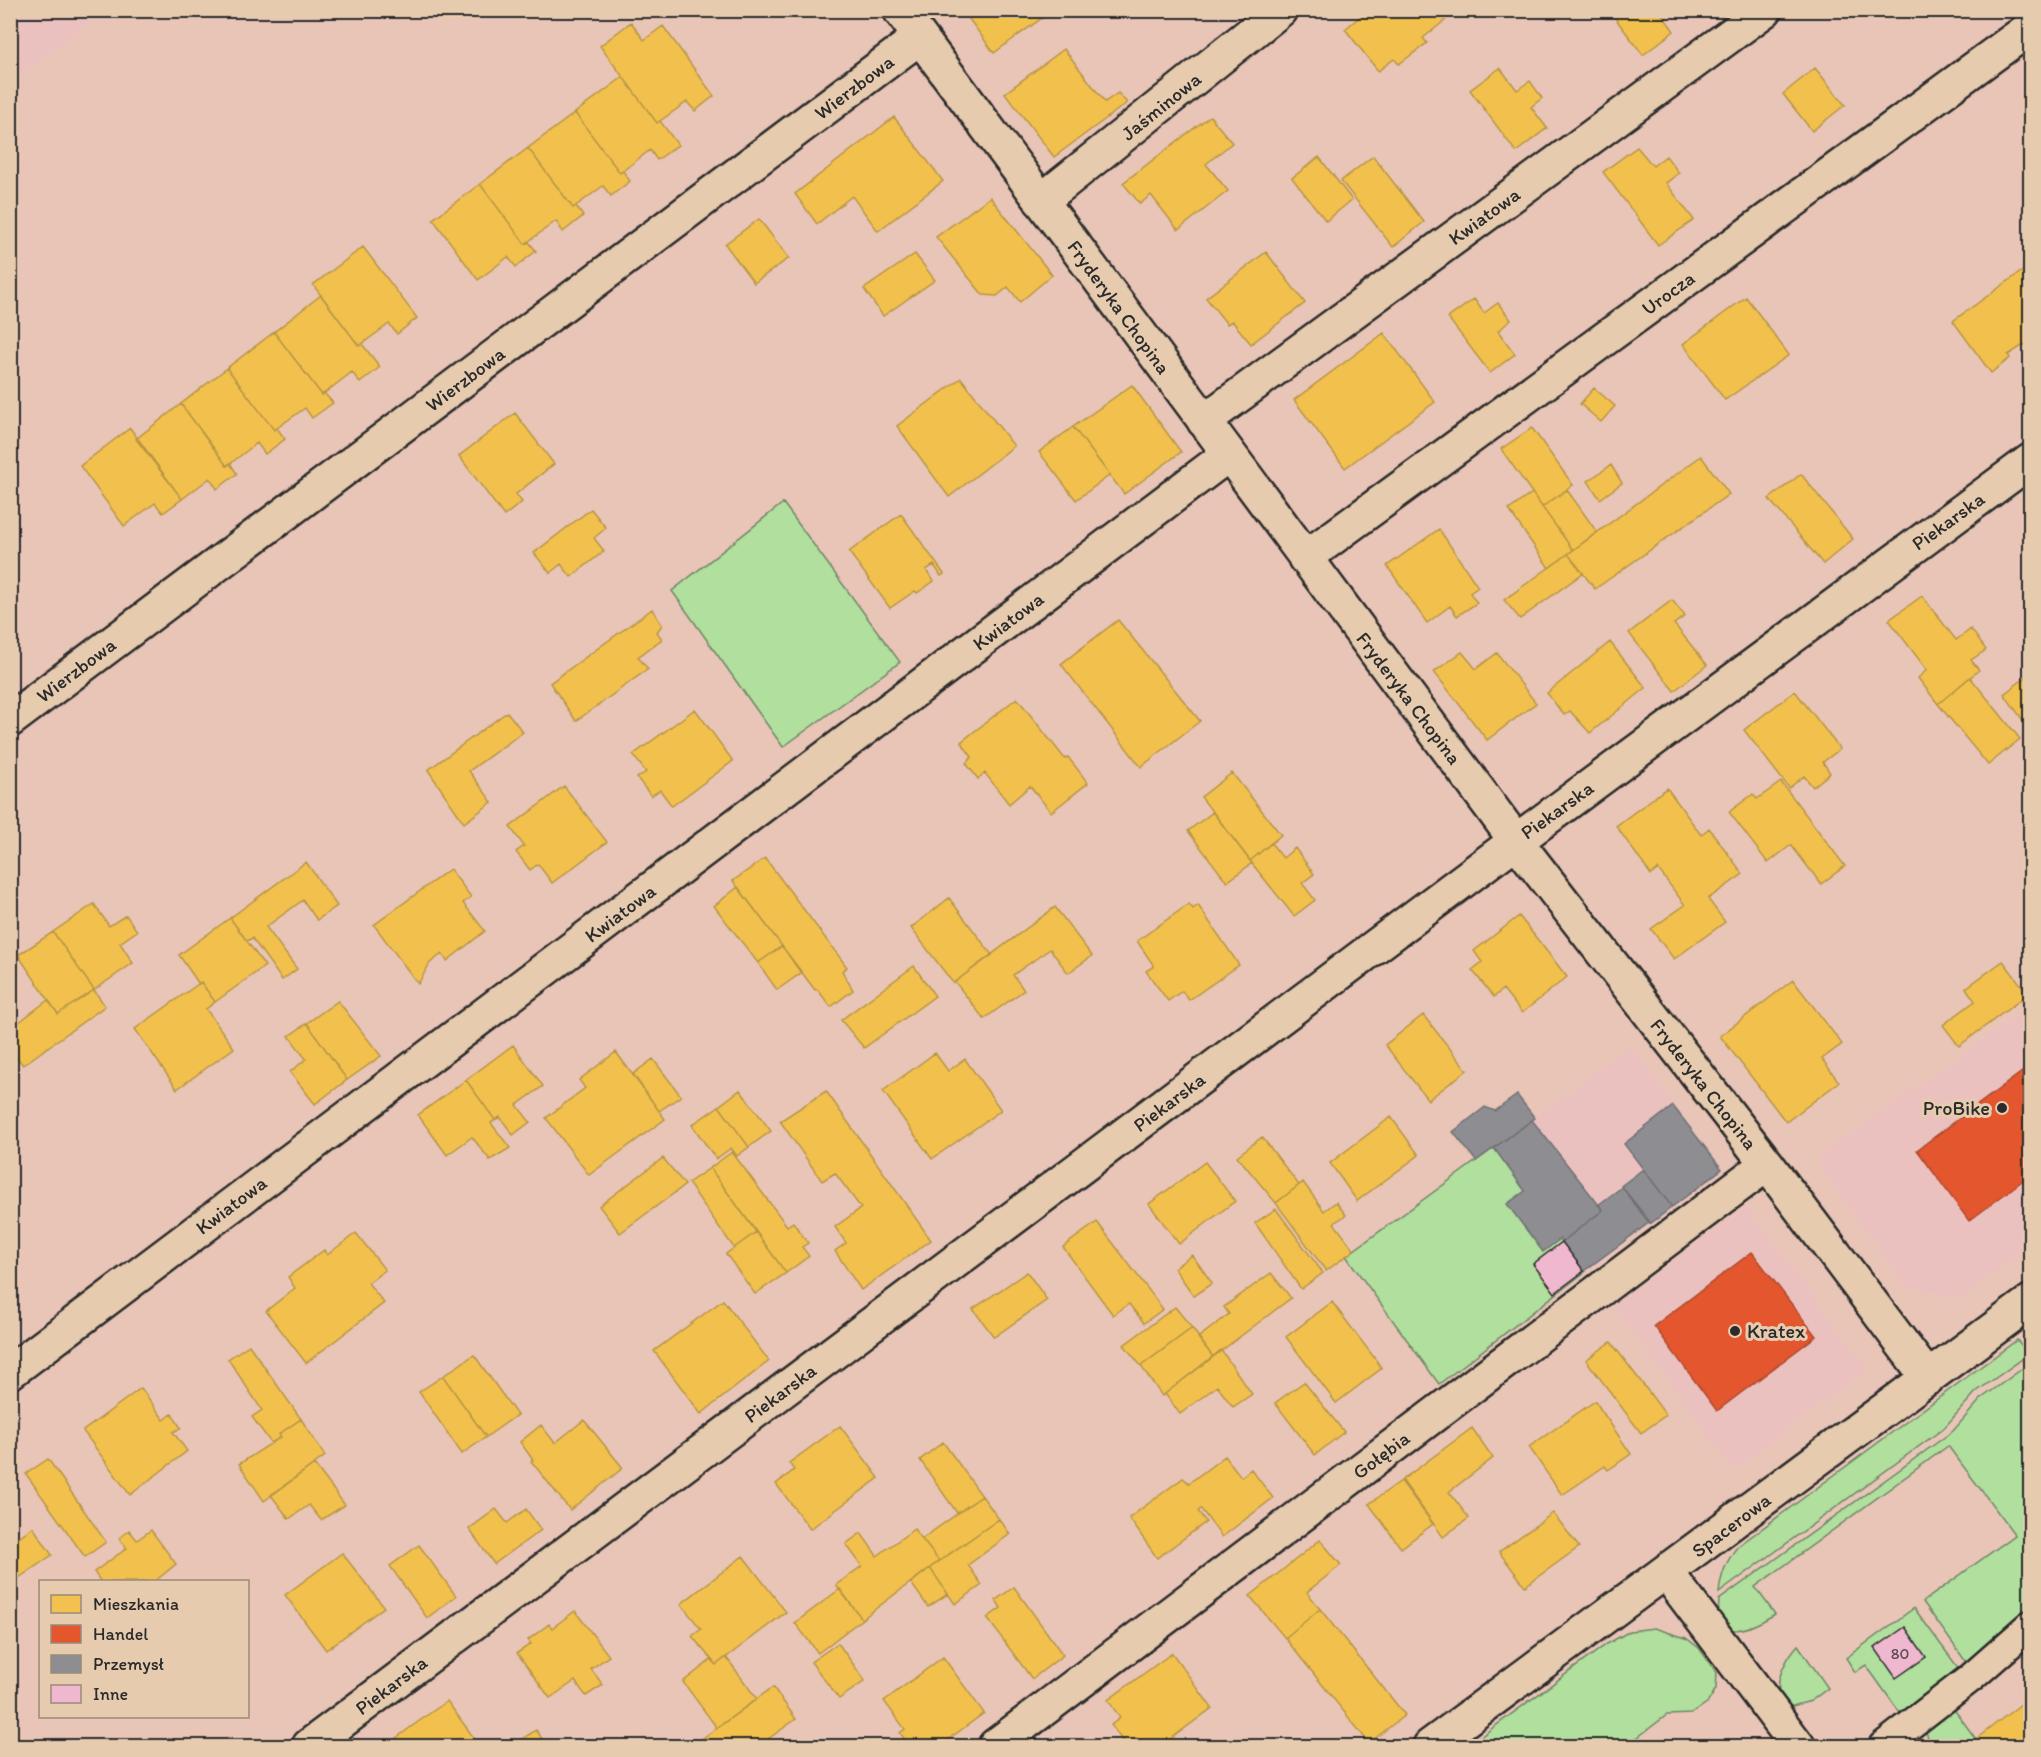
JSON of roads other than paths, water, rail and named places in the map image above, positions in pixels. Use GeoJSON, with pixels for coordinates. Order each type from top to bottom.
{"type":"FeatureCollection","features":[{"type":"Feature","properties":{"kind":"street","name":"Fryderyka Chopina"},"geometry":{"type":"LineString","coordinates":[[900,10],[1516,841],[1767,1164],[1928,1377]]}},
{"type":"Feature","properties":{"kind":"street","name":"Jaśminowa"},"geometry":{"type":"LineString","coordinates":[[1041,201],[1280,10]]}},
{"type":"Feature","properties":{"kind":"street","name":"Kwiatowa"},"geometry":{"type":"LineString","coordinates":[[1204,421],[1765,10]]}},
{"type":"Feature","properties":{"kind":"street","name":"Urocza"},"geometry":{"type":"LineString","coordinates":[[1305,558],[2031,28]]}},
{"type":"Feature","properties":{"kind":"street","name":"Wierzbowa"},"geometry":{"type":"LineString","coordinates":[[10,720],[920,37]]}},
{"type":"Feature","properties":{"kind":"street","name":"Kwiatowa"},"geometry":{"type":"LineString","coordinates":[[10,1372],[1229,454]]}},
{"type":"Feature","properties":{"kind":"street","name":"Piekarska"},"geometry":{"type":"LineString","coordinates":[[309,1746],[1516,841],[2031,461]]}},
{"type":"Feature","properties":{"kind":"street","name":"Gołębia"},"geometry":{"type":"LineString","coordinates":[[995,1746],[1767,1164]]}},
{"type":"Feature","properties":{"kind":"street","name":"Spacerowa"},"geometry":{"type":"LineString","coordinates":[[1430,1746],[2031,1302]]}},
{"type":"Feature","properties":{"kind":"street"},"geometry":{"type":"LineString","coordinates":[[1667,1573],[1798,1746]]}},
{"type":"Feature","properties":{"kind":"lane"},"geometry":{"type":"LineString","coordinates":[[1883,1746],[1972,1677],[2031,1626]]}},
{"type":"Feature","properties":{"kind":"place","name":"ProBike"},"geometry":{"type":"Point","coordinates":[2002,1108]}},
{"type":"Feature","properties":{"kind":"place","name":"Kratex"},"geometry":{"type":"Point","coordinates":[1735,1331]}}]}
